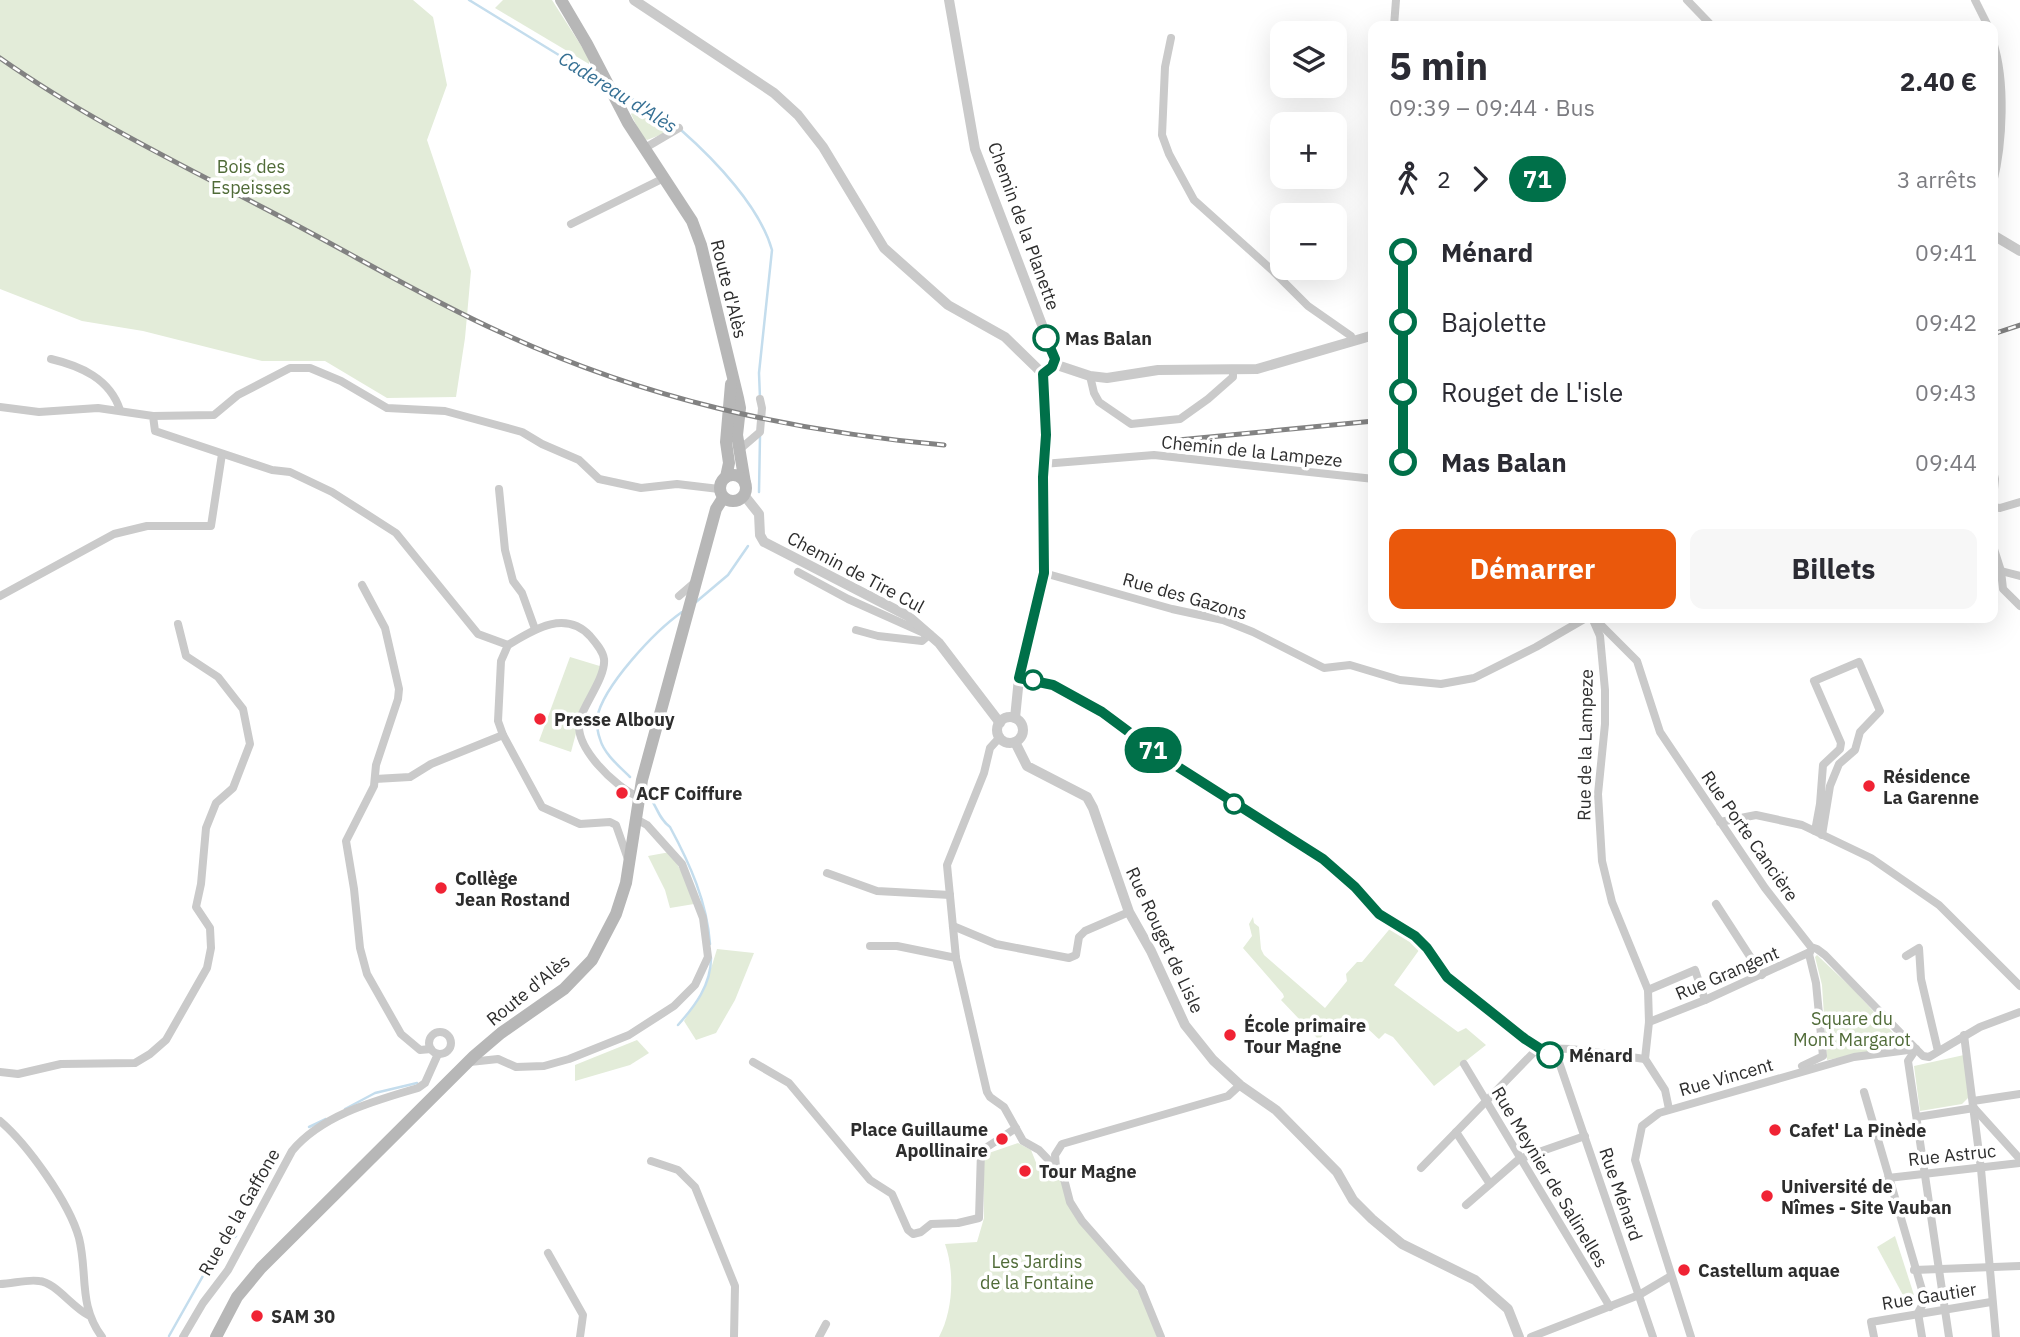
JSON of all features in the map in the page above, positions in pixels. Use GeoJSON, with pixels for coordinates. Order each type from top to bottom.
{"type":"FeatureCollection","features":[{"type":"Feature","properties":{"kind":"main road","name":"Route d'Alès"},"geometry":{"type":"LineString","coordinates":[[561,0],[617,101],[692,222],[701,245],[740,408],[737,423],[744,489]]}},
{"type":"Feature","properties":{"kind":"main road","name":"Route d'Alès"},"geometry":{"type":"LineString","coordinates":[[726,477],[729,463],[726,442],[732,370]]}},
{"type":"Feature","properties":{"kind":"main road"},"geometry":{"type":"LineString","coordinates":[[738,476],[744,489],[734,502],[721,494],[721,482],[726,477],[738,476]]}},
{"type":"Feature","properties":{"kind":"main road","name":"Route d'Alès"},"geometry":{"type":"LineString","coordinates":[[216,1337],[237,1297],[261,1268],[467,1063],[501,1033],[564,989],[592,960],[616,914],[626,883],[645,772],[721,494]]}},
{"type":"Feature","properties":{"kind":"street"},"geometry":{"type":"LineString","coordinates":[[634,0],[774,93],[798,115],[823,147],[884,248],[948,305],[1005,337],[1043,374],[1046,435],[1043,464],[1044,573],[1019,678],[1015,718]]}},
{"type":"Feature","properties":{"kind":"street","name":"Chemin de la Planette"},"geometry":{"type":"LineString","coordinates":[[950,0],[975,149],[1055,359],[1054,364]]}},
{"type":"Feature","properties":{"kind":"street"},"geometry":{"type":"LineString","coordinates":[[1394,21],[1396,0]]}},
{"type":"Feature","properties":{"kind":"street"},"geometry":{"type":"LineString","coordinates":[[1687,0],[1707,21]]}},
{"type":"Feature","properties":{"kind":"street"},"geometry":{"type":"LineString","coordinates":[[1975,0],[1986,21]]}},
{"type":"Feature","properties":{"kind":"street"},"geometry":{"type":"LineString","coordinates":[[1171,38],[1165,67],[1162,135],[1169,155],[1194,200],[1308,306],[1351,336],[1353,341]]}},
{"type":"Feature","properties":{"kind":"street"},"geometry":{"type":"LineString","coordinates":[[1998,69],[1998,157]]}},
{"type":"Feature","properties":{"kind":"street"},"geometry":{"type":"LineString","coordinates":[[645,148],[679,128]]}},
{"type":"Feature","properties":{"kind":"street"},"geometry":{"type":"LineString","coordinates":[[571,224],[664,178]]}},
{"type":"Feature","properties":{"kind":"street"},"geometry":{"type":"LineString","coordinates":[[1998,238],[2020,251]]}},
{"type":"Feature","properties":{"kind":"street"},"geometry":{"type":"LineString","coordinates":[[1043,374],[1054,364],[1090,376],[1107,378],[1158,370],[1257,369],[1368,337]]}},
{"type":"Feature","properties":{"kind":"street"},"geometry":{"type":"LineString","coordinates":[[51,359],[79,367],[105,383],[115,395],[120,410]]}},
{"type":"Feature","properties":{"kind":"street"},"geometry":{"type":"LineString","coordinates":[[0,407],[39,412],[98,408],[153,416],[214,415],[238,395],[290,368],[310,368],[341,381],[387,408],[445,411],[523,432],[542,444],[579,460],[599,479],[641,488],[677,484],[721,494]]}},
{"type":"Feature","properties":{"kind":"street"},"geometry":{"type":"LineString","coordinates":[[1090,376],[1094,393],[1100,402],[1131,424],[1180,419],[1233,377],[1233,370]]}},
{"type":"Feature","properties":{"kind":"street"},"geometry":{"type":"LineString","coordinates":[[740,450],[760,432],[760,399]]}},
{"type":"Feature","properties":{"kind":"street"},"geometry":{"type":"LineString","coordinates":[[153,416],[155,431],[272,470],[290,472],[332,492],[396,533],[478,634],[508,645]]}},
{"type":"Feature","properties":{"kind":"street"},"geometry":{"type":"LineString","coordinates":[[0,596],[114,534],[147,526],[211,526],[222,454]]}},
{"type":"Feature","properties":{"kind":"street","name":"Chemin de la Lampeze"},"geometry":{"type":"LineString","coordinates":[[1043,464],[1154,455],[1368,478]]}},
{"type":"Feature","properties":{"kind":"street"},"geometry":{"type":"LineString","coordinates":[[499,489],[505,550],[513,581],[522,593],[535,629]]}},
{"type":"Feature","properties":{"kind":"street","name":"Chemin de Tire Cul"},"geometry":{"type":"LineString","coordinates":[[744,489],[760,514],[760,535],[768,545],[908,615],[939,643],[1000,723]]}},
{"type":"Feature","properties":{"kind":"street"},"geometry":{"type":"LineString","coordinates":[[1998,508],[2020,502]]}},
{"type":"Feature","properties":{"kind":"street"},"geometry":{"type":"LineString","coordinates":[[1998,564],[2003,589],[2020,606]]}},
{"type":"Feature","properties":{"kind":"street"},"geometry":{"type":"LineString","coordinates":[[2001,571],[2020,576]]}},
{"type":"Feature","properties":{"kind":"street"},"geometry":{"type":"LineString","coordinates":[[798,572],[920,632],[930,634]]}},
{"type":"Feature","properties":{"kind":"street","name":"Rue des Gazons"},"geometry":{"type":"LineString","coordinates":[[1044,573],[1172,609],[1223,620],[1324,668],[1350,665],[1400,680],[1441,684],[1474,678],[1577,623]]}},
{"type":"Feature","properties":{"kind":"street"},"geometry":{"type":"LineString","coordinates":[[679,596],[697,582]]}},
{"type":"Feature","properties":{"kind":"street"},"geometry":{"type":"LineString","coordinates":[[362,585],[384,628],[399,689],[376,765],[375,779],[410,776],[430,764],[503,735]]}},
{"type":"Feature","properties":{"kind":"street","name":"Rue de la Lampeze"},"geometry":{"type":"LineString","coordinates":[[1595,623],[1600,636],[1605,690],[1605,724],[1598,794],[1602,861],[1612,902],[1648,990],[1650,1022],[1645,1059]]}},
{"type":"Feature","properties":{"kind":"street","name":"Rue Porte Cancière"},"geometry":{"type":"LineString","coordinates":[[1598,623],[1637,661],[1660,732],[1810,951],[1817,949],[1825,955],[1916,1049]]}},
{"type":"Feature","properties":{"kind":"street"},"geometry":{"type":"LineString","coordinates":[[0,1072],[19,1074],[61,1064],[135,1063],[166,1040],[207,968],[211,948],[210,928],[196,907],[206,828],[216,803],[233,788],[250,744],[243,709],[218,677],[186,656],[178,624]]}},
{"type":"Feature","properties":{"kind":"street"},"geometry":{"type":"LineString","coordinates":[[629,863],[616,825],[610,822],[580,824],[542,807],[498,721],[501,661],[508,645],[548,624],[572,624],[584,629],[601,651],[603,667],[579,722],[584,745],[595,763],[630,793],[639,797]]}},
{"type":"Feature","properties":{"kind":"street"},"geometry":{"type":"LineString","coordinates":[[856,630],[878,636],[922,640],[930,634]]}},
{"type":"Feature","properties":{"kind":"street"},"geometry":{"type":"LineString","coordinates":[[1859,662],[1880,711],[1860,732],[1855,750],[1839,764],[1830,786],[1818,833],[1824,765],[1840,749],[1841,743],[1814,681],[1859,662]]}},
{"type":"Feature","properties":{"kind":"street"},"geometry":{"type":"LineString","coordinates":[[1019,678],[1053,685],[1102,712],[1164,758],[1323,859],[1355,887],[1379,914],[1415,936],[1447,977],[1525,1039],[1559,1062]]}},
{"type":"Feature","properties":{"kind":"street"},"geometry":{"type":"LineString","coordinates":[[1007,718],[1015,718],[1021,723],[1021,737],[1015,742],[1005,742],[998,730],[1000,723],[1007,718]]}},
{"type":"Feature","properties":{"kind":"street"},"geometry":{"type":"LineString","coordinates":[[1000,737],[990,748],[984,773],[947,865],[956,958],[987,1091],[990,1097],[1003,1107],[1023,1141],[1039,1150],[1063,1175],[1070,1202],[1082,1221],[1141,1288],[1161,1337]]}},
{"type":"Feature","properties":{"kind":"street","name":"Rue Rouget de Lisle"},"geometry":{"type":"LineString","coordinates":[[1015,742],[1027,765],[1087,797],[1129,912],[1151,951],[1185,1025],[1213,1060],[1240,1086],[1276,1110],[1336,1172],[1353,1200],[1402,1244],[1475,1280],[1508,1309],[1519,1337]]}},
{"type":"Feature","properties":{"kind":"street","name":"Rue de la Gaffone"},"geometry":{"type":"LineString","coordinates":[[183,1337],[203,1303],[228,1270],[292,1151],[299,1143],[310,1133],[340,1116],[418,1088],[425,1083],[434,1051],[419,1050],[401,1034],[367,974],[359,948],[354,889],[346,841],[375,779]]}},
{"type":"Feature","properties":{"kind":"street"},"geometry":{"type":"LineString","coordinates":[[1720,822],[1756,815],[1802,825],[1871,858],[1939,905],[2020,986]]}},
{"type":"Feature","properties":{"kind":"street"},"geometry":{"type":"LineString","coordinates":[[467,1063],[498,1059],[516,1067],[544,1066],[569,1059],[629,1035],[674,1006],[695,985],[708,957],[703,918],[682,864],[647,825],[636,819]]}},
{"type":"Feature","properties":{"kind":"street"},"geometry":{"type":"LineString","coordinates":[[827,873],[877,891],[950,895]]}},
{"type":"Feature","properties":{"kind":"street"},"geometry":{"type":"LineString","coordinates":[[1716,904],[1762,975]]}},
{"type":"Feature","properties":{"kind":"street"},"geometry":{"type":"LineString","coordinates":[[953,926],[996,944],[1069,958],[1076,955],[1079,937],[1084,931],[1129,912]]}},
{"type":"Feature","properties":{"kind":"street"},"geometry":{"type":"LineString","coordinates":[[870,946],[897,946],[956,958]]}},
{"type":"Feature","properties":{"kind":"street"},"geometry":{"type":"LineString","coordinates":[[1906,956],[1919,948],[1920,979],[1938,1051],[1980,1027],[2020,1012]]}},
{"type":"Feature","properties":{"kind":"street"},"geometry":{"type":"LineString","coordinates":[[1740,1089],[1820,1060],[1823,1056],[1810,951]]}},
{"type":"Feature","properties":{"kind":"street","name":"Rue Grangent"},"geometry":{"type":"LineString","coordinates":[[1650,1022],[1762,975],[1810,951]]}},
{"type":"Feature","properties":{"kind":"street"},"geometry":{"type":"LineString","coordinates":[[1648,990],[1695,971],[1705,1000]]}},
{"type":"Feature","properties":{"kind":"street"},"geometry":{"type":"LineString","coordinates":[[1964,1035],[1981,1169],[1996,1337]]}},
{"type":"Feature","properties":{"kind":"street"},"geometry":{"type":"LineString","coordinates":[[1540,1047],[1645,1059],[1665,1090],[1669,1109],[1658,1113],[1642,1126],[1635,1160],[1691,1337]]}},
{"type":"Feature","properties":{"kind":"street"},"geometry":{"type":"LineString","coordinates":[[1421,1168],[1540,1047]]}},
{"type":"Feature","properties":{"kind":"street","name":"Rue Ménard"},"geometry":{"type":"LineString","coordinates":[[1560,1049],[1559,1062],[1653,1337]]}},
{"type":"Feature","properties":{"kind":"street"},"geometry":{"type":"LineString","coordinates":[[1916,1049],[1908,1061],[1949,1337]]}},
{"type":"Feature","properties":{"kind":"street","name":"Rue Vincent"},"geometry":{"type":"LineString","coordinates":[[1669,1109],[1854,1057],[1916,1049],[1926,1056],[1938,1051]]}},
{"type":"Feature","properties":{"kind":"street"},"geometry":{"type":"LineString","coordinates":[[753,1062],[789,1083],[870,1180],[892,1194],[908,1230],[913,1234],[921,1232],[931,1224],[958,1223],[979,1218],[981,1152],[1016,1128]]}},
{"type":"Feature","properties":{"kind":"street","name":"Rue Meynier de Salinelles"},"geometry":{"type":"LineString","coordinates":[[1464,1063],[1610,1307]]}},
{"type":"Feature","properties":{"kind":"street"},"geometry":{"type":"LineString","coordinates":[[1056,1167],[1055,1155],[1062,1144],[1228,1096],[1240,1086]]}},
{"type":"Feature","properties":{"kind":"street"},"geometry":{"type":"LineString","coordinates":[[1864,1092],[1925,1300],[1918,1313],[1922,1337]]}},
{"type":"Feature","properties":{"kind":"street"},"geometry":{"type":"LineString","coordinates":[[1917,1116],[2020,1094]]}},
{"type":"Feature","properties":{"kind":"street"},"geometry":{"type":"LineString","coordinates":[[1974,1104],[2020,1161]]}},
{"type":"Feature","properties":{"kind":"street"},"geometry":{"type":"LineString","coordinates":[[0,1121],[16,1135],[71,1217],[79,1237],[89,1315],[102,1337]]}},
{"type":"Feature","properties":{"kind":"street"},"geometry":{"type":"LineString","coordinates":[[1455,1132],[1490,1184]]}},
{"type":"Feature","properties":{"kind":"street"},"geometry":{"type":"LineString","coordinates":[[1466,1205],[1519,1159],[1585,1136]]}},
{"type":"Feature","properties":{"kind":"street"},"geometry":{"type":"LineString","coordinates":[[651,1161],[678,1170],[695,1187],[735,1286],[734,1337]]}},
{"type":"Feature","properties":{"kind":"street","name":"Rue Astruc"},"geometry":{"type":"LineString","coordinates":[[1888,1178],[1981,1169],[2020,1161]]}},
{"type":"Feature","properties":{"kind":"street"},"geometry":{"type":"LineString","coordinates":[[548,1253],[583,1315],[580,1337]]}},
{"type":"Feature","properties":{"kind":"street"},"geometry":{"type":"LineString","coordinates":[[1914,1269],[2020,1266]]}},
{"type":"Feature","properties":{"kind":"street"},"geometry":{"type":"LineString","coordinates":[[1531,1337],[1639,1295],[1671,1276]]}},
{"type":"Feature","properties":{"kind":"street"},"geometry":{"type":"LineString","coordinates":[[0,1284],[40,1280],[57,1289],[76,1309],[89,1315]]}},
{"type":"Feature","properties":{"kind":"street","name":"Rue Gautier"},"geometry":{"type":"LineString","coordinates":[[1874,1337],[1871,1322],[1992,1302]]}},
{"type":"Feature","properties":{"kind":"street"},"geometry":{"type":"LineString","coordinates":[[819,1337],[826,1324]]}},
{"type":"Feature","properties":{"kind":"green space","name":"Bois des Espeisses"},"geometry":{"type":"Polygon","coordinates":[[[0,0],[413,0],[433,17],[447,85],[427,140],[471,271],[456,397],[387,398],[325,361],[262,361],[143,331],[82,321],[0,289],[0,0]]]}},
{"type":"Feature","properties":{"kind":"green space"},"geometry":{"type":"Polygon","coordinates":[[[503,0],[552,0],[589,58],[589,64],[495,8],[503,0]]]}},
{"type":"Feature","properties":{"kind":"green space"},"geometry":{"type":"Polygon","coordinates":[[[634,111],[668,132],[647,140],[642,137],[631,114],[634,111]]]}},
{"type":"Feature","properties":{"kind":"green space"},"geometry":{"type":"Polygon","coordinates":[[[570,657],[603,667],[579,722],[571,752],[539,741],[570,657]]]}},
{"type":"Feature","properties":{"kind":"green space"},"geometry":{"type":"Polygon","coordinates":[[[670,852],[688,883],[694,904],[670,908],[665,890],[648,856],[670,852]]]}},
{"type":"Feature","properties":{"kind":"green space"},"geometry":{"type":"Polygon","coordinates":[[[1253,917],[1254,923],[1259,927],[1264,955],[1325,1008],[1347,981],[1346,974],[1357,962],[1362,962],[1393,925],[1422,946],[1394,985],[1458,1032],[1466,1028],[1486,1045],[1434,1086],[1393,1037],[1385,1033],[1379,1039],[1350,1018],[1339,1019],[1319,1040],[1281,1000],[1283,994],[1243,948],[1252,936],[1249,924],[1253,917]]]}},
{"type":"Feature","properties":{"kind":"green space"},"geometry":{"type":"Polygon","coordinates":[[[717,949],[754,953],[735,1000],[716,1033],[696,1040],[684,1021],[706,985],[717,949]]]}},
{"type":"Feature","properties":{"kind":"green space","name":"Square du Mont Margarot"},"geometry":{"type":"Polygon","coordinates":[[[1817,955],[1854,990],[1905,1046],[1827,1060],[1822,985],[1815,957],[1817,955]]]}},
{"type":"Feature","properties":{"kind":"green space"},"geometry":{"type":"Polygon","coordinates":[[[637,1040],[649,1053],[630,1065],[575,1081],[575,1065],[637,1040]]]}},
{"type":"Feature","properties":{"kind":"green space"},"geometry":{"type":"Polygon","coordinates":[[[1964,1055],[1970,1096],[1962,1104],[1920,1111],[1914,1066],[1964,1055]]]}},
{"type":"Feature","properties":{"kind":"green space","name":"Les Jardins de la Fontaine"},"geometry":{"type":"Polygon","coordinates":[[[1018,1143],[1031,1150],[1041,1175],[1052,1171],[1060,1177],[1067,1202],[1141,1295],[1157,1337],[939,1337],[950,1304],[951,1291],[945,1244],[977,1242],[984,1218],[983,1155],[1018,1143]]]}},
{"type":"Feature","properties":{"kind":"green space"},"geometry":{"type":"Polygon","coordinates":[[[1895,1236],[1914,1295],[1904,1297],[1877,1247],[1895,1236]]]}},
{"type":"Feature","properties":{"kind":"waterway","name":"Cadereau d'Alès"},"geometry":{"type":"LineString","coordinates":[[469,0],[598,79]]}},
{"type":"Feature","properties":{"kind":"waterway","name":"Cadereau d'Alès"},"geometry":{"type":"LineString","coordinates":[[616,89],[676,126]]}},
{"type":"Feature","properties":{"kind":"waterway","name":"Cadereau d'Alès"},"geometry":{"type":"LineString","coordinates":[[681,130],[735,185],[758,217],[772,250],[759,373],[760,398]]}},
{"type":"Feature","properties":{"kind":"waterway","name":"Cadereau d'Alès"},"geometry":{"type":"LineString","coordinates":[[759,492],[760,436]]}},
{"type":"Feature","properties":{"kind":"waterway","name":"Cadereau d'Alès"},"geometry":{"type":"LineString","coordinates":[[696,602],[728,575],[748,546]]}},
{"type":"Feature","properties":{"kind":"waterway","name":"Cadereau d'Alès"},"geometry":{"type":"LineString","coordinates":[[630,777],[602,745],[597,726],[601,705],[619,675],[632,660],[658,632],[682,612]]}},
{"type":"Feature","properties":{"kind":"waterway","name":"Cadereau d'Alès"},"geometry":{"type":"LineString","coordinates":[[644,790],[670,827],[691,869],[705,913],[710,944]]}},
{"type":"Feature","properties":{"kind":"waterway","name":"Cadereau d'Alès"},"geometry":{"type":"LineString","coordinates":[[678,1025],[696,1003],[705,986],[711,958]]}},
{"type":"Feature","properties":{"kind":"waterway","name":"Cadereau d'Alès"},"geometry":{"type":"LineString","coordinates":[[345,1109],[375,1093],[417,1083]]}},
{"type":"Feature","properties":{"kind":"waterway","name":"Cadereau d'Alès"},"geometry":{"type":"LineString","coordinates":[[309,1127],[326,1119]]}},
{"type":"Feature","properties":{"kind":"waterway","name":"Cadereau d'Alès"},"geometry":{"type":"LineString","coordinates":[[169,1336],[217,1251],[236,1236]]}},
{"type":"Feature","properties":{"kind":"railway"},"geometry":{"type":"LineString","coordinates":[[0,58],[33,81],[138,142],[444,305],[553,355],[607,376],[717,408],[829,431],[944,445]]}},
{"type":"Feature","properties":{"kind":"railway"},"geometry":{"type":"LineString","coordinates":[[1998,332],[2020,325]]}},
{"type":"Feature","properties":{"kind":"railway"},"geometry":{"type":"LineString","coordinates":[[1178,440],[1368,422]]}},
{"type":"Feature","properties":{"kind":"bus line","name":"71"},"geometry":{"type":"LineString","coordinates":[[1046,338],[1055,359],[1052,367],[1043,374],[1046,435],[1043,477],[1044,573],[1019,678],[1053,685],[1102,712],[1164,758],[1323,859],[1355,887],[1379,914],[1415,936],[1447,977],[1525,1039],[1550,1055]]}},
{"type":"Feature","properties":{"kind":"place","name":"Mas Balan"},"geometry":{"type":"Point","coordinates":[1046,338]}},
{"type":"Feature","properties":{"kind":"place","name":"Presse Albouy"},"geometry":{"type":"Point","coordinates":[540,719]}},
{"type":"Feature","properties":{"kind":"place","name":"Résidence La Garenne"},"geometry":{"type":"Point","coordinates":[1869,786]}},
{"type":"Feature","properties":{"kind":"place","name":"ACF Coiffure"},"geometry":{"type":"Point","coordinates":[622,793]}},
{"type":"Feature","properties":{"kind":"place","name":"Collège Jean Rostand"},"geometry":{"type":"Point","coordinates":[441,888]}},
{"type":"Feature","properties":{"kind":"place","name":"École primaire Tour Magne"},"geometry":{"type":"Point","coordinates":[1230,1035]}},
{"type":"Feature","properties":{"kind":"place","name":"Ménard"},"geometry":{"type":"Point","coordinates":[1550,1055]}},
{"type":"Feature","properties":{"kind":"place","name":"Cafet' La Pinède"},"geometry":{"type":"Point","coordinates":[1775,1130]}},
{"type":"Feature","properties":{"kind":"place","name":"Place Guillaume Apollinaire"},"geometry":{"type":"Point","coordinates":[1002,1139]}},
{"type":"Feature","properties":{"kind":"place","name":"Tour Magne"},"geometry":{"type":"Point","coordinates":[1025,1171]}},
{"type":"Feature","properties":{"kind":"place","name":"Université de Nîmes - Site Vauban"},"geometry":{"type":"Point","coordinates":[1767,1196]}},
{"type":"Feature","properties":{"kind":"place","name":"Castellum aquae"},"geometry":{"type":"Point","coordinates":[1684,1270]}},
{"type":"Feature","properties":{"kind":"place","name":"SAM 30"},"geometry":{"type":"Point","coordinates":[257,1316]}}]}
